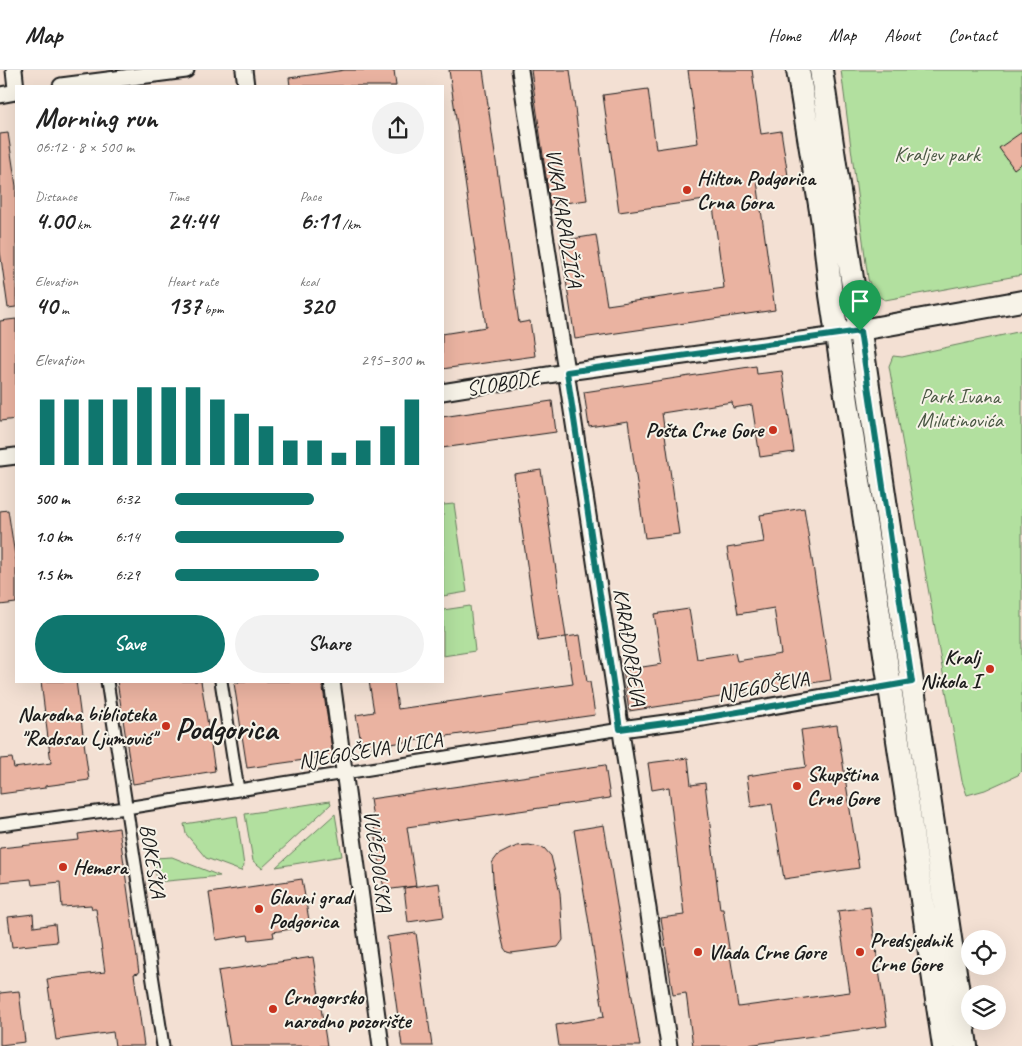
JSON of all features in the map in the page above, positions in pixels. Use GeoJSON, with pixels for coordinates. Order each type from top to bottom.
{"type":"FeatureCollection","features":[{"type":"Feature","properties":{"kind":"main road"},"geometry":{"type":"LineString","coordinates":[[798,70],[823,223],[837,334],[966,1046]]}},
{"type":"Feature","properties":{"kind":"main road"},"geometry":{"type":"LineString","coordinates":[[821,70],[860,331],[944,1046]]}},
{"type":"Feature","properties":{"kind":"street"},"geometry":{"type":"LineString","coordinates":[[14,70],[16,85]]}},
{"type":"Feature","properties":{"kind":"street"},"geometry":{"type":"LineString","coordinates":[[69,85],[186,70]]}},
{"type":"Feature","properties":{"kind":"street"},"geometry":{"type":"LineString","coordinates":[[244,70],[246,85]]}},
{"type":"Feature","properties":{"kind":"street","name":"VUKA KARADŽIĆA"},"geometry":{"type":"LineString","coordinates":[[520,70],[567,372]]}},
{"type":"Feature","properties":{"kind":"street"},"geometry":{"type":"LineString","coordinates":[[0,95],[15,90]]}},
{"type":"Feature","properties":{"kind":"street","name":"SLOBODE"},"geometry":{"type":"LineString","coordinates":[[444,392],[567,372],[860,331],[1022,301]]}},
{"type":"Feature","properties":{"kind":"street","name":"KARAĐORĐEVA"},"geometry":{"type":"LineString","coordinates":[[567,372],[668,1046]]}},
{"type":"Feature","properties":{"kind":"street"},"geometry":{"type":"LineString","coordinates":[[0,458],[15,456]]}},
{"type":"Feature","properties":{"kind":"street","name":"BOKEŠKA"},"geometry":{"type":"LineString","coordinates":[[107,683],[164,1046]]}},
{"type":"Feature","properties":{"kind":"street"},"geometry":{"type":"LineString","coordinates":[[221,683],[238,790]]}},
{"type":"Feature","properties":{"kind":"street","name":"VUČEDOLSKA"},"geometry":{"type":"LineString","coordinates":[[332,683],[381,1046]]}},
{"type":"Feature","properties":{"kind":"street","name":"NJEGOŠEVA"},"geometry":{"type":"LineString","coordinates":[[620,729],[703,718],[901,684]]}},
{"type":"Feature","properties":{"kind":"street","name":"NJEGOŠEVA ULICA"},"geometry":{"type":"LineString","coordinates":[[126,808],[620,729]]}},
{"type":"Feature","properties":{"kind":"street"},"geometry":{"type":"LineString","coordinates":[[0,825],[126,808]]}},
{"type":"Feature","properties":{"kind":"green space","name":"Kraljev park"},"geometry":{"type":"Polygon","coordinates":[[[841,70],[1022,70],[1022,275],[885,300],[873,293],[868,279],[841,70]]]}},
{"type":"Feature","properties":{"kind":"green space","name":"Park Ivana Milutinovića"},"geometry":{"type":"Polygon","coordinates":[[[1022,331],[1022,771],[1018,775],[985,790],[967,795],[962,781],[889,366],[893,356],[902,357],[1022,331]]]}},
{"type":"Feature","properties":{"kind":"green space"},"geometry":{"type":"Polygon","coordinates":[[[454,504],[467,592],[444,596],[444,505],[454,504]]]}},
{"type":"Feature","properties":{"kind":"green space"},"geometry":{"type":"Polygon","coordinates":[[[470,606],[475,651],[444,656],[444,610],[470,606]]]}},
{"type":"Feature","properties":{"kind":"green space"},"geometry":{"type":"Polygon","coordinates":[[[330,801],[331,804],[262,868],[253,861],[245,814],[330,801]]]}},
{"type":"Feature","properties":{"kind":"green space"},"geometry":{"type":"Polygon","coordinates":[[[335,814],[342,856],[276,867],[335,814]]]}},
{"type":"Feature","properties":{"kind":"green space"},"geometry":{"type":"Polygon","coordinates":[[[237,816],[244,866],[241,871],[206,858],[186,834],[184,824],[237,816]]]}},
{"type":"Feature","properties":{"kind":"green space"},"geometry":{"type":"Polygon","coordinates":[[[172,857],[220,876],[157,882],[154,858],[172,857]]]}},
{"type":"Feature","properties":{"kind":"building"},"geometry":{"type":"Polygon","coordinates":[[[345,70],[394,70],[396,85],[290,85],[289,78],[345,70]]]}},
{"type":"Feature","properties":{"kind":"building"},"geometry":{"type":"Polygon","coordinates":[[[449,70],[483,70],[519,323],[530,321],[535,356],[444,369],[444,334],[486,327],[449,70]]]}},
{"type":"Feature","properties":{"kind":"building"},"geometry":{"type":"Polygon","coordinates":[[[531,70],[570,70],[587,200],[550,205],[531,70]]]}},
{"type":"Feature","properties":{"kind":"building","name":"Hilton Podgorica Crna Gora"},"geometry":{"type":"Polygon","coordinates":[[[688,70],[752,70],[761,134],[781,131],[788,176],[757,181],[775,310],[575,339],[560,241],[596,235],[607,305],[724,288],[712,199],[619,212],[603,95],[648,89],[656,149],[698,143],[688,70]]]}},
{"type":"Feature","properties":{"kind":"building"},"geometry":{"type":"Polygon","coordinates":[[[1022,132],[1022,163],[1014,169],[999,148],[1022,132]]]}},
{"type":"Feature","properties":{"kind":"building"},"geometry":{"type":"Polygon","coordinates":[[[8,133],[15,179],[15,307],[8,308],[0,251],[0,134],[8,133]]]}},
{"type":"Feature","properties":{"kind":"building"},"geometry":{"type":"Polygon","coordinates":[[[15,319],[15,419],[0,421],[0,321],[15,319]]]}},
{"type":"Feature","properties":{"kind":"building"},"geometry":{"type":"Polygon","coordinates":[[[756,366],[757,374],[782,371],[794,452],[760,457],[752,405],[733,408],[732,402],[662,413],[679,534],[645,538],[628,421],[589,427],[584,392],[756,366]]]}},
{"type":"Feature","properties":{"kind":"building"},"geometry":{"type":"Polygon","coordinates":[[[552,401],[556,432],[444,448],[444,417],[552,401]]]}},
{"type":"Feature","properties":{"kind":"building"},"geometry":{"type":"Polygon","coordinates":[[[541,470],[566,637],[538,641],[514,474],[541,470]]]}},
{"type":"Feature","properties":{"kind":"building"},"geometry":{"type":"Polygon","coordinates":[[[804,508],[831,680],[629,711],[623,670],[662,664],[654,614],[689,609],[697,659],[735,653],[737,661],[781,654],[774,608],[738,614],[727,548],[764,542],[760,515],[804,508]]]}},
{"type":"Feature","properties":{"kind":"building"},"geometry":{"type":"Polygon","coordinates":[[[8,510],[15,556],[15,603],[0,605],[0,511],[8,510]]]}},
{"type":"Feature","properties":{"kind":"building"},"geometry":{"type":"Polygon","coordinates":[[[580,635],[587,682],[590,682],[595,715],[362,748],[356,715],[374,712],[369,683],[394,683],[398,709],[573,684],[566,637],[580,635]]]}},
{"type":"Feature","properties":{"kind":"building"},"geometry":{"type":"Polygon","coordinates":[[[41,683],[76,683],[89,780],[0,794],[0,759],[12,758],[14,768],[51,763],[41,683]]]}},
{"type":"Feature","properties":{"kind":"building","name":"Narodna biblioteka \"Radosav Ljumović\""},"geometry":{"type":"Polygon","coordinates":[[[117,683],[201,683],[215,771],[133,784],[117,683]]]}},
{"type":"Feature","properties":{"kind":"building"},"geometry":{"type":"Polygon","coordinates":[[[234,683],[322,683],[333,756],[247,768],[234,683]]]}},
{"type":"Feature","properties":{"kind":"building"},"geometry":{"type":"Polygon","coordinates":[[[837,725],[859,868],[784,879],[772,804],[751,807],[747,776],[806,767],[801,730],[837,725]]]}},
{"type":"Feature","properties":{"kind":"building"},"geometry":{"type":"Polygon","coordinates":[[[688,758],[691,785],[705,783],[720,909],[723,909],[738,1007],[850,992],[838,911],[870,907],[887,1026],[740,1046],[693,1046],[686,993],[673,995],[661,918],[684,915],[669,787],[652,790],[648,763],[688,758]]]}},
{"type":"Feature","properties":{"kind":"building"},"geometry":{"type":"Polygon","coordinates":[[[605,765],[610,798],[407,827],[416,886],[384,890],[370,799],[605,765]]]}},
{"type":"Feature","properties":{"kind":"building"},"geometry":{"type":"Polygon","coordinates":[[[604,825],[640,1046],[559,1046],[556,1025],[604,1017],[574,830],[604,825]]]}},
{"type":"Feature","properties":{"kind":"building"},"geometry":{"type":"Polygon","coordinates":[[[119,828],[139,973],[134,974],[144,1046],[115,1046],[113,1032],[56,1040],[47,979],[105,972],[96,909],[92,909],[91,905],[62,907],[60,882],[32,885],[31,879],[0,882],[0,848],[79,840],[78,834],[119,828]]]}},
{"type":"Feature","properties":{"kind":"building"},"geometry":{"type":"Polygon","coordinates":[[[529,845],[544,848],[551,856],[560,893],[563,940],[558,947],[511,953],[507,952],[504,948],[500,931],[494,894],[492,863],[498,855],[508,850],[517,846],[529,845]]]}},
{"type":"Feature","properties":{"kind":"building","name":"Glavni grad Podgorica"},"geometry":{"type":"Polygon","coordinates":[[[302,879],[310,926],[273,932],[274,937],[249,940],[248,935],[216,940],[209,893],[302,879]]]}},
{"type":"Feature","properties":{"kind":"building"},"geometry":{"type":"Polygon","coordinates":[[[439,883],[444,917],[408,922],[404,888],[439,883]]]}},
{"type":"Feature","properties":{"kind":"building"},"geometry":{"type":"Polygon","coordinates":[[[33,914],[34,927],[55,924],[57,942],[12,947],[8,917],[33,914]]]}},
{"type":"Feature","properties":{"kind":"building"},"geometry":{"type":"Polygon","coordinates":[[[416,933],[432,1046],[402,1046],[387,937],[416,933]]]}},
{"type":"Feature","properties":{"kind":"building","name":"Crnogorsko narodno pozorište"},"geometry":{"type":"Polygon","coordinates":[[[313,957],[327,1046],[230,1046],[218,971],[313,957]]]}},
{"type":"Feature","properties":{"kind":"building"},"geometry":{"type":"Polygon","coordinates":[[[19,991],[25,1042],[0,1045],[0,993],[19,991]]]}},
{"type":"Feature","properties":{"kind":"place","name":"Hilton Podgorica Crna Gora"},"geometry":{"type":"Point","coordinates":[687,190]}},
{"type":"Feature","properties":{"kind":"place","name":"Pošta Crne Gore"},"geometry":{"type":"Point","coordinates":[773,430]}},
{"type":"Feature","properties":{"kind":"place","name":"Kralj Nikola I"},"geometry":{"type":"Point","coordinates":[990,669]}},
{"type":"Feature","properties":{"kind":"place","name":"Narodna biblioteka \"Radosav Ljumović\""},"geometry":{"type":"Point","coordinates":[166,726]}},
{"type":"Feature","properties":{"kind":"place","name":"Skupština Crne Gore"},"geometry":{"type":"Point","coordinates":[797,786]}},
{"type":"Feature","properties":{"kind":"place","name":"Hemera"},"geometry":{"type":"Point","coordinates":[63,867]}},
{"type":"Feature","properties":{"kind":"place","name":"Glavni grad Podgorica"},"geometry":{"type":"Point","coordinates":[259,909]}},
{"type":"Feature","properties":{"kind":"place","name":"Vlada Crne Gore"},"geometry":{"type":"Point","coordinates":[698,952]}},
{"type":"Feature","properties":{"kind":"place","name":"Predsjednik Crne Gore"},"geometry":{"type":"Point","coordinates":[860,952]}},
{"type":"Feature","properties":{"kind":"place","name":"Crnogorsko narodno pozorište"},"geometry":{"type":"Point","coordinates":[273,1009]}},
{"type":"Feature","properties":{"kind":"district","name":"Podgorica"},"geometry":{"type":"Point","coordinates":[226,728]}},
{"type":"Feature","properties":{"kind":"route"},"geometry":{"type":"LineString","coordinates":[[860,331],[912,682],[703,718],[620,729],[567,372],[860,331]]}}]}
